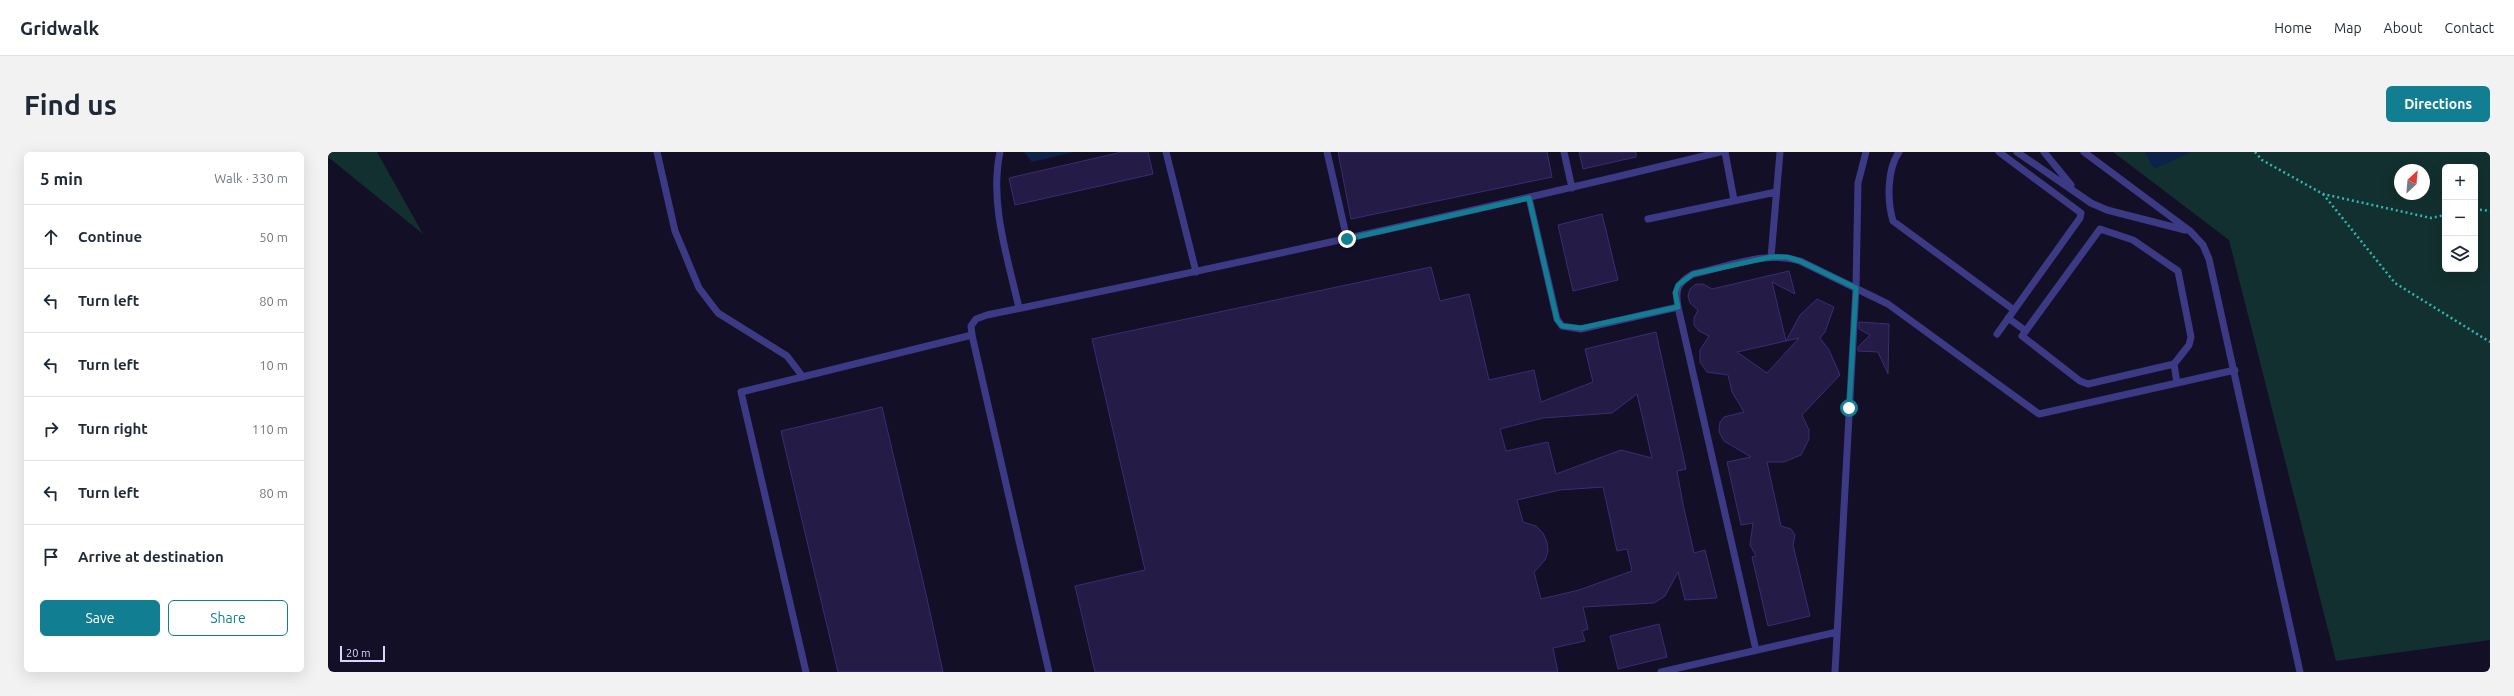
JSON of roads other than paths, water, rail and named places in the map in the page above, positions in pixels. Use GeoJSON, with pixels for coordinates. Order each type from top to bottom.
{"type":"FeatureCollection","features":[{"type":"Feature","properties":{"kind":"lane"},"geometry":{"type":"LineString","coordinates":[[657,152],[675,231],[699,288],[718,313],[787,356],[803,377]]}},
{"type":"Feature","properties":{"kind":"lane"},"geometry":{"type":"LineString","coordinates":[[1000,152],[996,172],[1001,225],[1019,308]]}},
{"type":"Feature","properties":{"kind":"lane"},"geometry":{"type":"LineString","coordinates":[[1166,152],[1196,272]]}},
{"type":"Feature","properties":{"kind":"lane"},"geometry":{"type":"LineString","coordinates":[[1327,152],[1347,239]]}},
{"type":"Feature","properties":{"kind":"lane"},"geometry":{"type":"LineString","coordinates":[[1564,152],[1572,188]]}},
{"type":"Feature","properties":{"kind":"lane"},"geometry":{"type":"LineString","coordinates":[[1049,672],[972,335],[971,326],[976,319],[1019,308],[1196,272],[1347,239],[1572,188],[1720,152]]}},
{"type":"Feature","properties":{"kind":"lane"},"geometry":{"type":"LineString","coordinates":[[1725,152],[1734,200]]}},
{"type":"Feature","properties":{"kind":"lane"},"geometry":{"type":"LineString","coordinates":[[1771,257],[1780,152]]}},
{"type":"Feature","properties":{"kind":"lane"},"geometry":{"type":"LineString","coordinates":[[1835,672],[1856,288],[1858,183],[1866,152]]}},
{"type":"Feature","properties":{"kind":"lane"},"geometry":{"type":"LineString","coordinates":[[1899,152],[1894,159],[1890,187],[1890,210],[1893,221],[2014,310]]}},
{"type":"Feature","properties":{"kind":"lane"},"geometry":{"type":"LineString","coordinates":[[1997,334],[2080,218],[2080,213],[1999,152]]}},
{"type":"Feature","properties":{"kind":"lane"},"geometry":{"type":"LineString","coordinates":[[2017,152],[2091,202],[2107,210],[2190,231]]}},
{"type":"Feature","properties":{"kind":"lane"},"geometry":{"type":"LineString","coordinates":[[2044,152],[2066,181],[2091,202]]}},
{"type":"Feature","properties":{"kind":"lane"},"geometry":{"type":"LineString","coordinates":[[2084,152],[2190,231],[2203,245],[2209,259],[2235,370],[2300,672]]}},
{"type":"Feature","properties":{"kind":"lane"},"geometry":{"type":"LineString","coordinates":[[1648,219],[1776,192]]}},
{"type":"Feature","properties":{"kind":"lane"},"geometry":{"type":"LineString","coordinates":[[1529,198],[1557,320],[1562,326],[1581,328],[1678,307]]}},
{"type":"Feature","properties":{"kind":"lane"},"geometry":{"type":"LineString","coordinates":[[2100,229],[2133,240],[2178,271],[2191,337],[2189,345],[2174,364],[2088,384],[2080,380],[2022,336],[2100,229]]}},
{"type":"Feature","properties":{"kind":"lane"},"geometry":{"type":"LineString","coordinates":[[1756,650],[1675,293],[1678,285],[1693,274],[1771,257],[1787,257],[1800,261],[1888,304],[2039,414],[2235,370]]}},
{"type":"Feature","properties":{"kind":"lane"},"geometry":{"type":"LineString","coordinates":[[2008,318],[2026,331]]}},
{"type":"Feature","properties":{"kind":"lane"},"geometry":{"type":"LineString","coordinates":[[806,672],[741,392],[972,335]]}},
{"type":"Feature","properties":{"kind":"lane"},"geometry":{"type":"LineString","coordinates":[[2174,364],[2177,383]]}},
{"type":"Feature","properties":{"kind":"lane"},"geometry":{"type":"LineString","coordinates":[[1661,672],[1837,632]]}},
{"type":"Feature","properties":{"kind":"water"},"geometry":{"type":"Polygon","coordinates":[[[1024,152],[1074,152],[1032,162],[1024,152]]]}},
{"type":"Feature","properties":{"kind":"water"},"geometry":{"type":"Polygon","coordinates":[[[2145,152],[2191,152],[2154,169],[2145,152]]]}}]}
